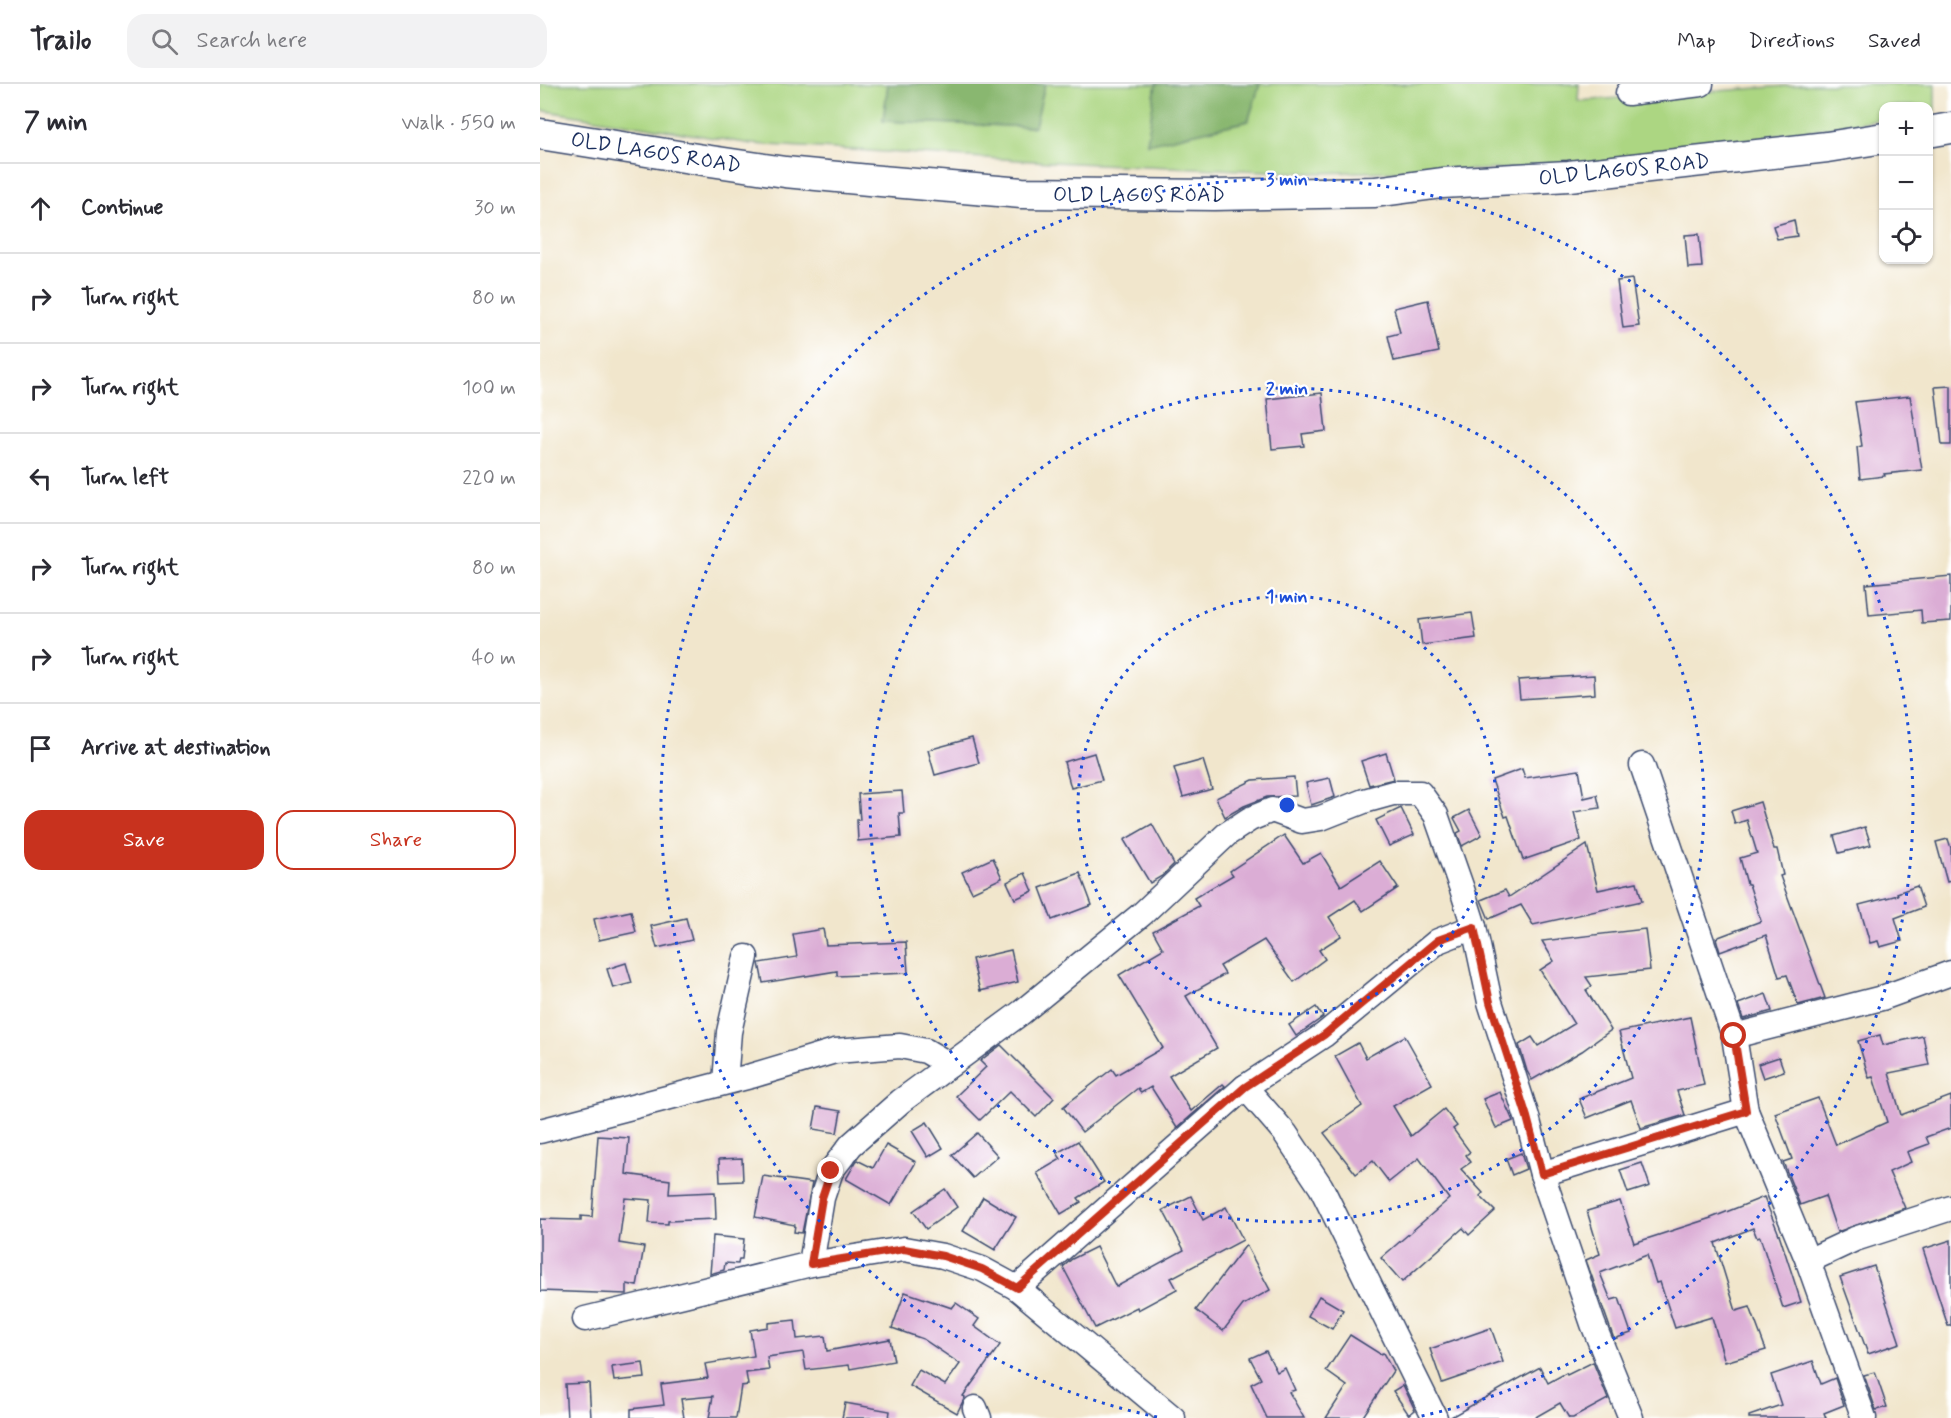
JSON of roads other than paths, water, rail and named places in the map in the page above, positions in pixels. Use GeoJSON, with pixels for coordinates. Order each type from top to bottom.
{"type":"FeatureCollection","features":[{"type":"Feature","properties":{"kind":"main road"},"geometry":{"type":"LineString","coordinates":[[1933,131],[1951,128]]}},
{"type":"Feature","properties":{"kind":"main road","name":"OLD LAGOS ROAD"},"geometry":{"type":"LineString","coordinates":[[540,134],[730,164],[869,180],[1022,193],[1214,195],[1375,192],[1442,183],[1569,176],[1879,139]]}},
{"type":"Feature","properties":{"kind":"street"},"geometry":{"type":"LineString","coordinates":[[1628,93],[1701,84]]}},
{"type":"Feature","properties":{"kind":"street"},"geometry":{"type":"LineString","coordinates":[[1642,765],[1734,1036],[1746,1111],[1808,1261],[1864,1418]]}},
{"type":"Feature","properties":{"kind":"street"},"geometry":{"type":"LineString","coordinates":[[811,1264],[822,1198],[831,1171],[851,1145],[901,1101],[1022,1012],[1133,921],[1227,834],[1250,819],[1272,810],[1302,821],[1321,818],[1364,801],[1393,793],[1420,793],[1436,815],[1474,927],[1490,1002],[1527,1117],[1542,1174],[1593,1324],[1631,1418]]}},
{"type":"Feature","properties":{"kind":"street"},"geometry":{"type":"LineString","coordinates":[[1017,1288],[1245,1087],[1324,1035],[1438,940],[1474,927]]}},
{"type":"Feature","properties":{"kind":"street"},"geometry":{"type":"LineString","coordinates":[[725,1082],[729,1032],[746,957]]}},
{"type":"Feature","properties":{"kind":"street"},"geometry":{"type":"LineString","coordinates":[[1734,1036],[1882,998],[1951,973]]}},
{"type":"Feature","properties":{"kind":"street"},"geometry":{"type":"LineString","coordinates":[[540,1131],[835,1051],[900,1046],[926,1051],[950,1065]]}},
{"type":"Feature","properties":{"kind":"street"},"geometry":{"type":"LineString","coordinates":[[1245,1087],[1284,1133],[1321,1187],[1435,1418]]}},
{"type":"Feature","properties":{"kind":"street"},"geometry":{"type":"LineString","coordinates":[[1542,1174],[1746,1111]]}},
{"type":"Feature","properties":{"kind":"street"},"geometry":{"type":"LineString","coordinates":[[1808,1261],[1855,1239],[1951,1208]]}},
{"type":"Feature","properties":{"kind":"street"},"geometry":{"type":"LineString","coordinates":[[585,1319],[811,1264],[904,1249],[953,1259],[982,1269],[1017,1288],[1173,1418]]}}]}
